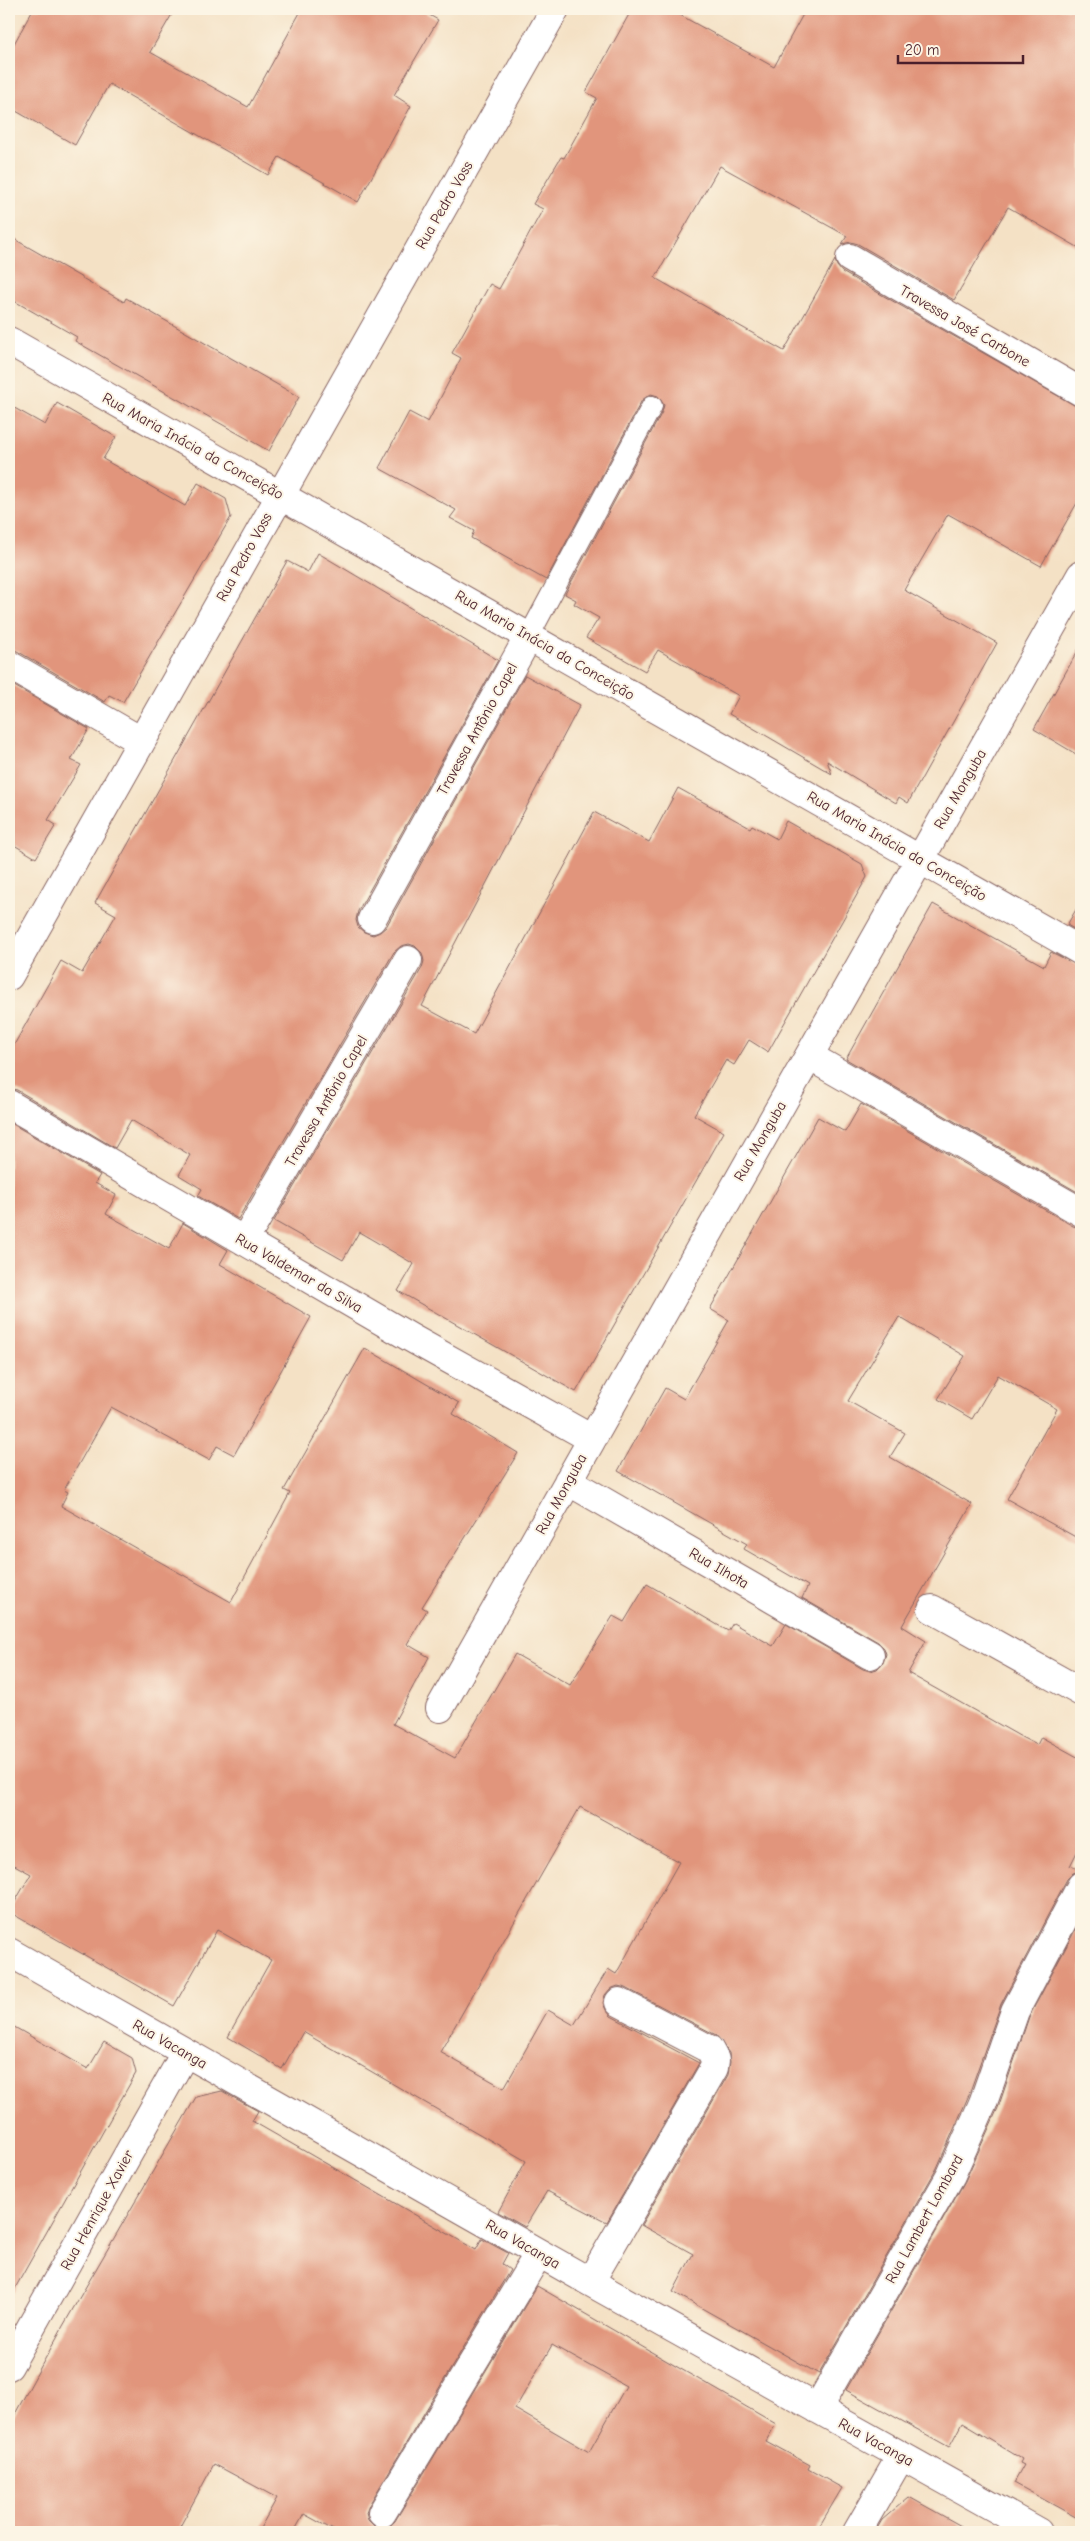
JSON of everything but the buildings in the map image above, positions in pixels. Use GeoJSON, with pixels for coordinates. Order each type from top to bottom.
{"type":"FeatureCollection","features":[{"type":"Feature","properties":{"kind":"street","name":"Rua Pedro Voss"},"geometry":{"type":"LineString","coordinates":[[9,976],[279,494],[555,9]]}},
{"type":"Feature","properties":{"kind":"street","name":"Travessa José Carbone"},"geometry":{"type":"LineString","coordinates":[[850,258],[1081,392]]}},
{"type":"Feature","properties":{"kind":"street","name":"Rua Maria Inácia da Conceição"},"geometry":{"type":"LineString","coordinates":[[9,341],[1081,951]]}},
{"type":"Feature","properties":{"kind":"street","name":"Rua Monguba"},"geometry":{"type":"LineString","coordinates":[[440,1708],[1081,575]]}},
{"type":"Feature","properties":{"kind":"street","name":"Travessa Antônio Capel"},"geometry":{"type":"LineString","coordinates":[[372,919],[529,636]]}},
{"type":"Feature","properties":{"kind":"street"},"geometry":{"type":"LineString","coordinates":[[9,665],[141,741]]}},
{"type":"Feature","properties":{"kind":"street","name":"Travessa Antônio Capel"},"geometry":{"type":"LineString","coordinates":[[244,1241],[408,960]]}},
{"type":"Feature","properties":{"kind":"street"},"geometry":{"type":"LineString","coordinates":[[809,1056],[1081,1212]]}},
{"type":"Feature","properties":{"kind":"street","name":"Rua Valdemar da Silva"},"geometry":{"type":"LineString","coordinates":[[9,1104],[411,1338],[592,1439]]}},
{"type":"Feature","properties":{"kind":"street","name":"Rua Ilhota"},"geometry":{"type":"LineString","coordinates":[[568,1481],[870,1655]]}},
{"type":"Feature","properties":{"kind":"street"},"geometry":{"type":"LineString","coordinates":[[932,1609],[1081,1692]]}},
{"type":"Feature","properties":{"kind":"street","name":"Rua Lambert Lombard"},"geometry":{"type":"LineString","coordinates":[[817,2409],[951,2175],[982,2103],[1015,2010],[1081,1886]]}},
{"type":"Feature","properties":{"kind":"street","name":"Rua Vacanga"},"geometry":{"type":"LineString","coordinates":[[9,1952],[590,2282],[1038,2532]]}},
{"type":"Feature","properties":{"kind":"street"},"geometry":{"type":"LineString","coordinates":[[590,2282],[714,2068],[715,2060],[710,2050],[619,2002]]}},
{"type":"Feature","properties":{"kind":"street","name":"Rua Henrique Xavier"},"geometry":{"type":"LineString","coordinates":[[11,2356],[185,2053]]}},
{"type":"Feature","properties":{"kind":"street"},"geometry":{"type":"LineString","coordinates":[[382,2513],[539,2252]]}},
{"type":"Feature","properties":{"kind":"street"},"geometry":{"type":"LineString","coordinates":[[857,2532],[901,2456]]}},
{"type":"Feature","properties":{"kind":"lane","name":"Travessa Antônio Capel"},"geometry":{"type":"LineString","coordinates":[[529,636],[652,406]]}}]}
